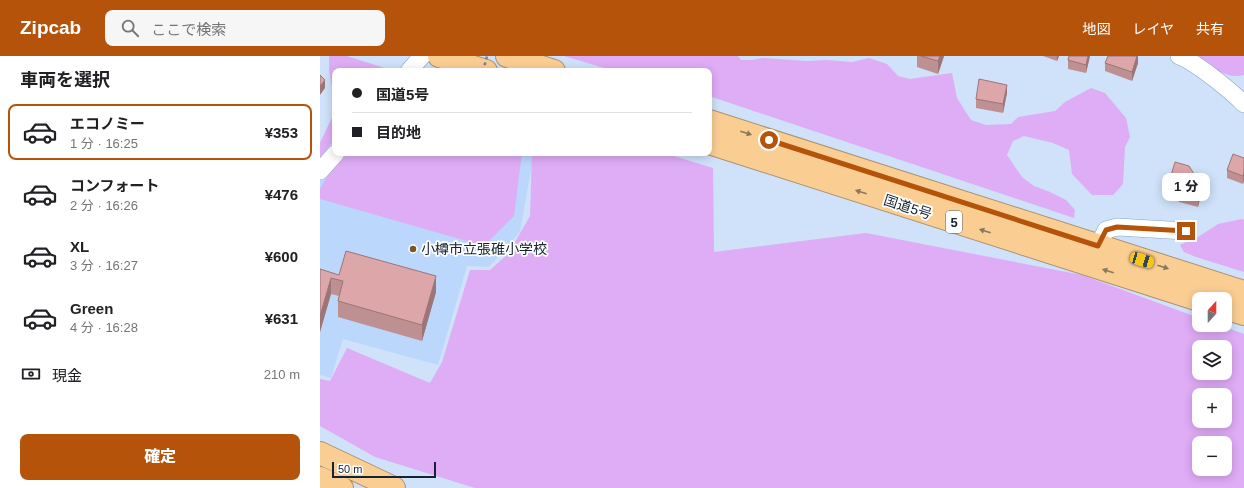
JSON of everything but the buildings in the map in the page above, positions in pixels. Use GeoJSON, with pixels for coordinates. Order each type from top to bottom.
{"type":"FeatureCollection","features":[{"type":"Feature","properties":{"kind":"highway"},"geometry":{"type":"LineString","coordinates":[[439,56],[475,68]]}},
{"type":"Feature","properties":{"kind":"highway"},"geometry":{"type":"LineString","coordinates":[[507,56],[545,68]]}},
{"type":"Feature","properties":{"kind":"highway","name":"国道5号"},"geometry":{"type":"LineString","coordinates":[[712,122],[1244,292]]}},
{"type":"Feature","properties":{"kind":"highway","name":"国道5号"},"geometry":{"type":"LineString","coordinates":[[712,144],[1192,298]]}},
{"type":"Feature","properties":{"kind":"highway"},"geometry":{"type":"LineString","coordinates":[[1232,310],[1244,314]]}},
{"type":"Feature","properties":{"kind":"highway"},"geometry":{"type":"LineString","coordinates":[[320,453],[394,488]]}},
{"type":"Feature","properties":{"kind":"highway"},"geometry":{"type":"LineString","coordinates":[[320,478],[342,488]]}},
{"type":"Feature","properties":{"kind":"street"},"geometry":{"type":"LineString","coordinates":[[412,68],[422,56]]}},
{"type":"Feature","properties":{"kind":"street"},"geometry":{"type":"LineString","coordinates":[[1184,57],[1241,96]]}},
{"type":"Feature","properties":{"kind":"street"},"geometry":{"type":"LineString","coordinates":[[320,171],[333,156]]}},
{"type":"Feature","properties":{"kind":"street"},"geometry":{"type":"LineString","coordinates":[[1098,246],[1106,230],[1117,227],[1186,231]]}},
{"type":"Feature","properties":{"kind":"path"},"geometry":{"type":"LineString","coordinates":[[485,68],[487,56]]}},
{"type":"Feature","properties":{"kind":"shaded area"},"geometry":{"type":"Polygon","coordinates":[[[329,56],[347,56],[385,68],[332,68],[332,88],[329,69],[329,56]]]}},
{"type":"Feature","properties":{"kind":"shaded area"},"geometry":{"type":"Polygon","coordinates":[[[564,56],[738,56],[741,60],[763,58],[852,62],[869,58],[887,64],[898,76],[910,79],[952,73],[957,98],[971,120],[986,125],[1011,124],[1018,117],[1055,111],[1065,102],[1091,88],[1105,93],[1126,118],[1130,137],[1125,147],[1123,184],[1113,195],[1092,195],[1072,174],[1069,150],[1053,143],[1024,136],[1013,141],[1007,155],[1022,177],[1034,186],[1066,200],[1075,210],[1074,218],[712,97],[712,68],[604,68],[564,56]]]}},
{"type":"Feature","properties":{"kind":"shaded area"},"geometry":{"type":"Polygon","coordinates":[[[1200,56],[1244,56],[1244,75],[1232,76],[1220,72],[1199,58],[1200,56]]]}},
{"type":"Feature","properties":{"kind":"shaded area"},"geometry":{"type":"Polygon","coordinates":[[[332,117],[332,143],[320,158],[320,143],[332,117]]]}},
{"type":"Feature","properties":{"kind":"shaded area","name":"小樽市立張碓小学校"},"geometry":{"type":"Polygon","coordinates":[[[332,147],[332,156],[533,156],[520,232],[489,267],[467,266],[438,365],[343,339],[331,378],[320,375],[320,161],[332,147]]]}},
{"type":"Feature","properties":{"kind":"shaded area"},"geometry":{"type":"Polygon","coordinates":[[[338,156],[522,156],[514,216],[484,246],[320,199],[320,189],[338,156]]]}},
{"type":"Feature","properties":{"kind":"shaded area"},"geometry":{"type":"Polygon","coordinates":[[[532,156],[674,156],[713,168],[714,252],[866,233],[1082,275],[1192,315],[1192,332],[1232,332],[1232,330],[1244,334],[1244,488],[475,488],[375,457],[320,426],[320,379],[330,381],[347,348],[430,383],[442,362],[470,270],[490,270],[508,254],[530,216],[532,156]]]}},
{"type":"Feature","properties":{"kind":"shaded area"},"geometry":{"type":"Polygon","coordinates":[[[1242,219],[1244,220],[1244,272],[1184,252],[1180,245],[1198,237],[1218,224],[1242,219]]]}},
{"type":"Feature","properties":{"kind":"place","name":"小樽市立張碓小学校"},"geometry":{"type":"Point","coordinates":[413,249]}},
{"type":"Feature","properties":{"kind":"route"},"geometry":{"type":"LineString","coordinates":[[769,140],[1098,246],[1106,230],[1117,227],[1186,231]]}}]}
